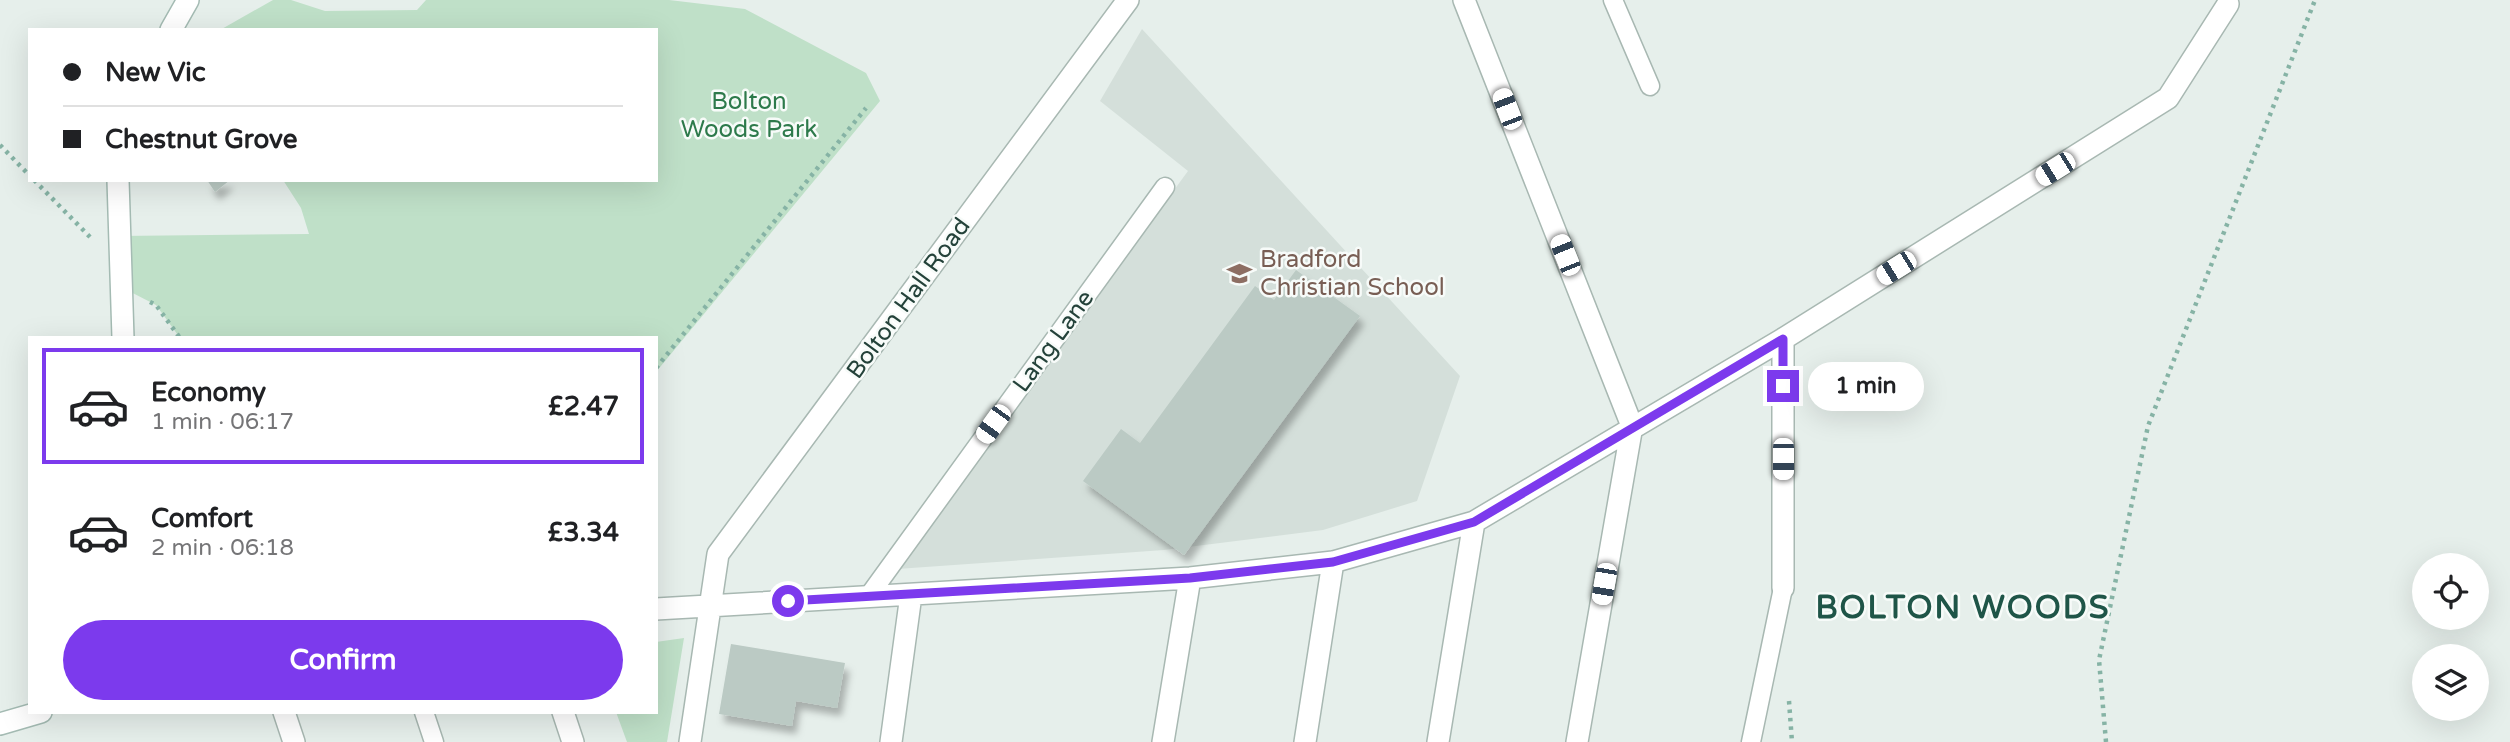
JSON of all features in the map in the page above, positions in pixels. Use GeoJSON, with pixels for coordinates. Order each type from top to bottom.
{"type":"FeatureCollection","features":[{"type":"Feature","properties":{"kind":"street"},"geometry":{"type":"LineString","coordinates":[[172,28],[188,0]]}},
{"type":"Feature","properties":{"kind":"street","name":"Bolton Hall Road"},"geometry":{"type":"LineString","coordinates":[[690,742],[718,554],[1128,0]]}},
{"type":"Feature","properties":{"kind":"street"},"geometry":{"type":"LineString","coordinates":[[1464,0],[1632,426],[1577,742]]}},
{"type":"Feature","properties":{"kind":"street"},"geometry":{"type":"LineString","coordinates":[[658,609],[1190,578],[1333,562],[1474,522],[1783,339],[2168,98],[2228,4]]}},
{"type":"Feature","properties":{"kind":"street"},"geometry":{"type":"LineString","coordinates":[[118,182],[123,336]]}},
{"type":"Feature","properties":{"kind":"street"},"geometry":{"type":"LineString","coordinates":[[1783,339],[1783,588]]}},
{"type":"Feature","properties":{"kind":"street"},"geometry":{"type":"LineString","coordinates":[[1438,742],[1474,522]]}},
{"type":"Feature","properties":{"kind":"street"},"geometry":{"type":"LineString","coordinates":[[1305,742],[1333,562]]}},
{"type":"Feature","properties":{"kind":"street"},"geometry":{"type":"LineString","coordinates":[[1163,742],[1190,578]]}},
{"type":"Feature","properties":{"kind":"street"},"geometry":{"type":"LineString","coordinates":[[891,742],[911,595]]}},
{"type":"Feature","properties":{"kind":"street"},"geometry":{"type":"LineString","coordinates":[[0,724],[34,714]]}},
{"type":"Feature","properties":{"kind":"street"},"geometry":{"type":"LineString","coordinates":[[285,714],[294,742]]}},
{"type":"Feature","properties":{"kind":"street"},"geometry":{"type":"LineString","coordinates":[[564,714],[573,742]]}},
{"type":"Feature","properties":{"kind":"lane"},"geometry":{"type":"LineString","coordinates":[[1613,0],[1650,86]]}},
{"type":"Feature","properties":{"kind":"lane","name":"Lang Lane"},"geometry":{"type":"LineString","coordinates":[[868,597],[1165,187]]}},
{"type":"Feature","properties":{"kind":"lane"},"geometry":{"type":"LineString","coordinates":[[1751,742],[1783,588]]}},
{"type":"Feature","properties":{"kind":"lane"},"geometry":{"type":"LineString","coordinates":[[425,714],[434,742]]}},
{"type":"Feature","properties":{"kind":"path"},"geometry":{"type":"LineString","coordinates":[[2106,742],[2099,660],[2148,426],[2315,0]]}},
{"type":"Feature","properties":{"kind":"path"},"geometry":{"type":"LineString","coordinates":[[658,366],[866,108]]}},
{"type":"Feature","properties":{"kind":"path"},"geometry":{"type":"LineString","coordinates":[[0,145],[28,174]]}},
{"type":"Feature","properties":{"kind":"path"},"geometry":{"type":"LineString","coordinates":[[36,182],[120,268]]}},
{"type":"Feature","properties":{"kind":"shaded area","name":"Bradford Christian School"},"geometry":{"type":"Polygon","coordinates":[[[1142,29],[1460,376],[1417,501],[1323,530],[1164,550],[897,569],[1188,171],[1100,101],[1142,29]]]}},
{"type":"Feature","properties":{"kind":"green space","name":"Bolton Woods Park"},"geometry":{"type":"Polygon","coordinates":[[[273,0],[291,0],[325,11],[417,10],[426,0],[669,0],[745,9],[866,73],[880,101],[658,370],[658,336],[179,336],[156,305],[121,287],[119,236],[309,234],[301,208],[284,182],[658,182],[658,28],[224,28],[273,0]]]}},
{"type":"Feature","properties":{"kind":"green space"},"geometry":{"type":"Polygon","coordinates":[[[684,638],[667,742],[627,742],[617,714],[658,714],[658,642],[684,638]]]}},
{"type":"Feature","properties":{"kind":"building"},"geometry":{"type":"Polygon","coordinates":[[[208,182],[228,182],[215,192],[208,182]]]}},
{"type":"Feature","properties":{"kind":"building"},"geometry":{"type":"Polygon","coordinates":[[[1296,270],[1360,316],[1184,555],[1083,481],[1121,429],[1140,443],[1255,286],[1274,300],[1296,270]]]}},
{"type":"Feature","properties":{"kind":"building"},"geometry":{"type":"Polygon","coordinates":[[[731,644],[845,663],[837,708],[796,701],[792,726],[719,714],[731,644]]]}},
{"type":"Feature","properties":{"kind":"place","name":"Bradford Christian School"},"geometry":{"type":"Point","coordinates":[1240,273]}},
{"type":"Feature","properties":{"kind":"district","name":"BOLTON WOODS"},"geometry":{"type":"Point","coordinates":[1963,607]}},
{"type":"Feature","properties":{"kind":"route"},"geometry":{"type":"LineString","coordinates":[[788,601],[1190,578],[1333,562],[1474,522],[1783,339],[1783,386]]}}]}
